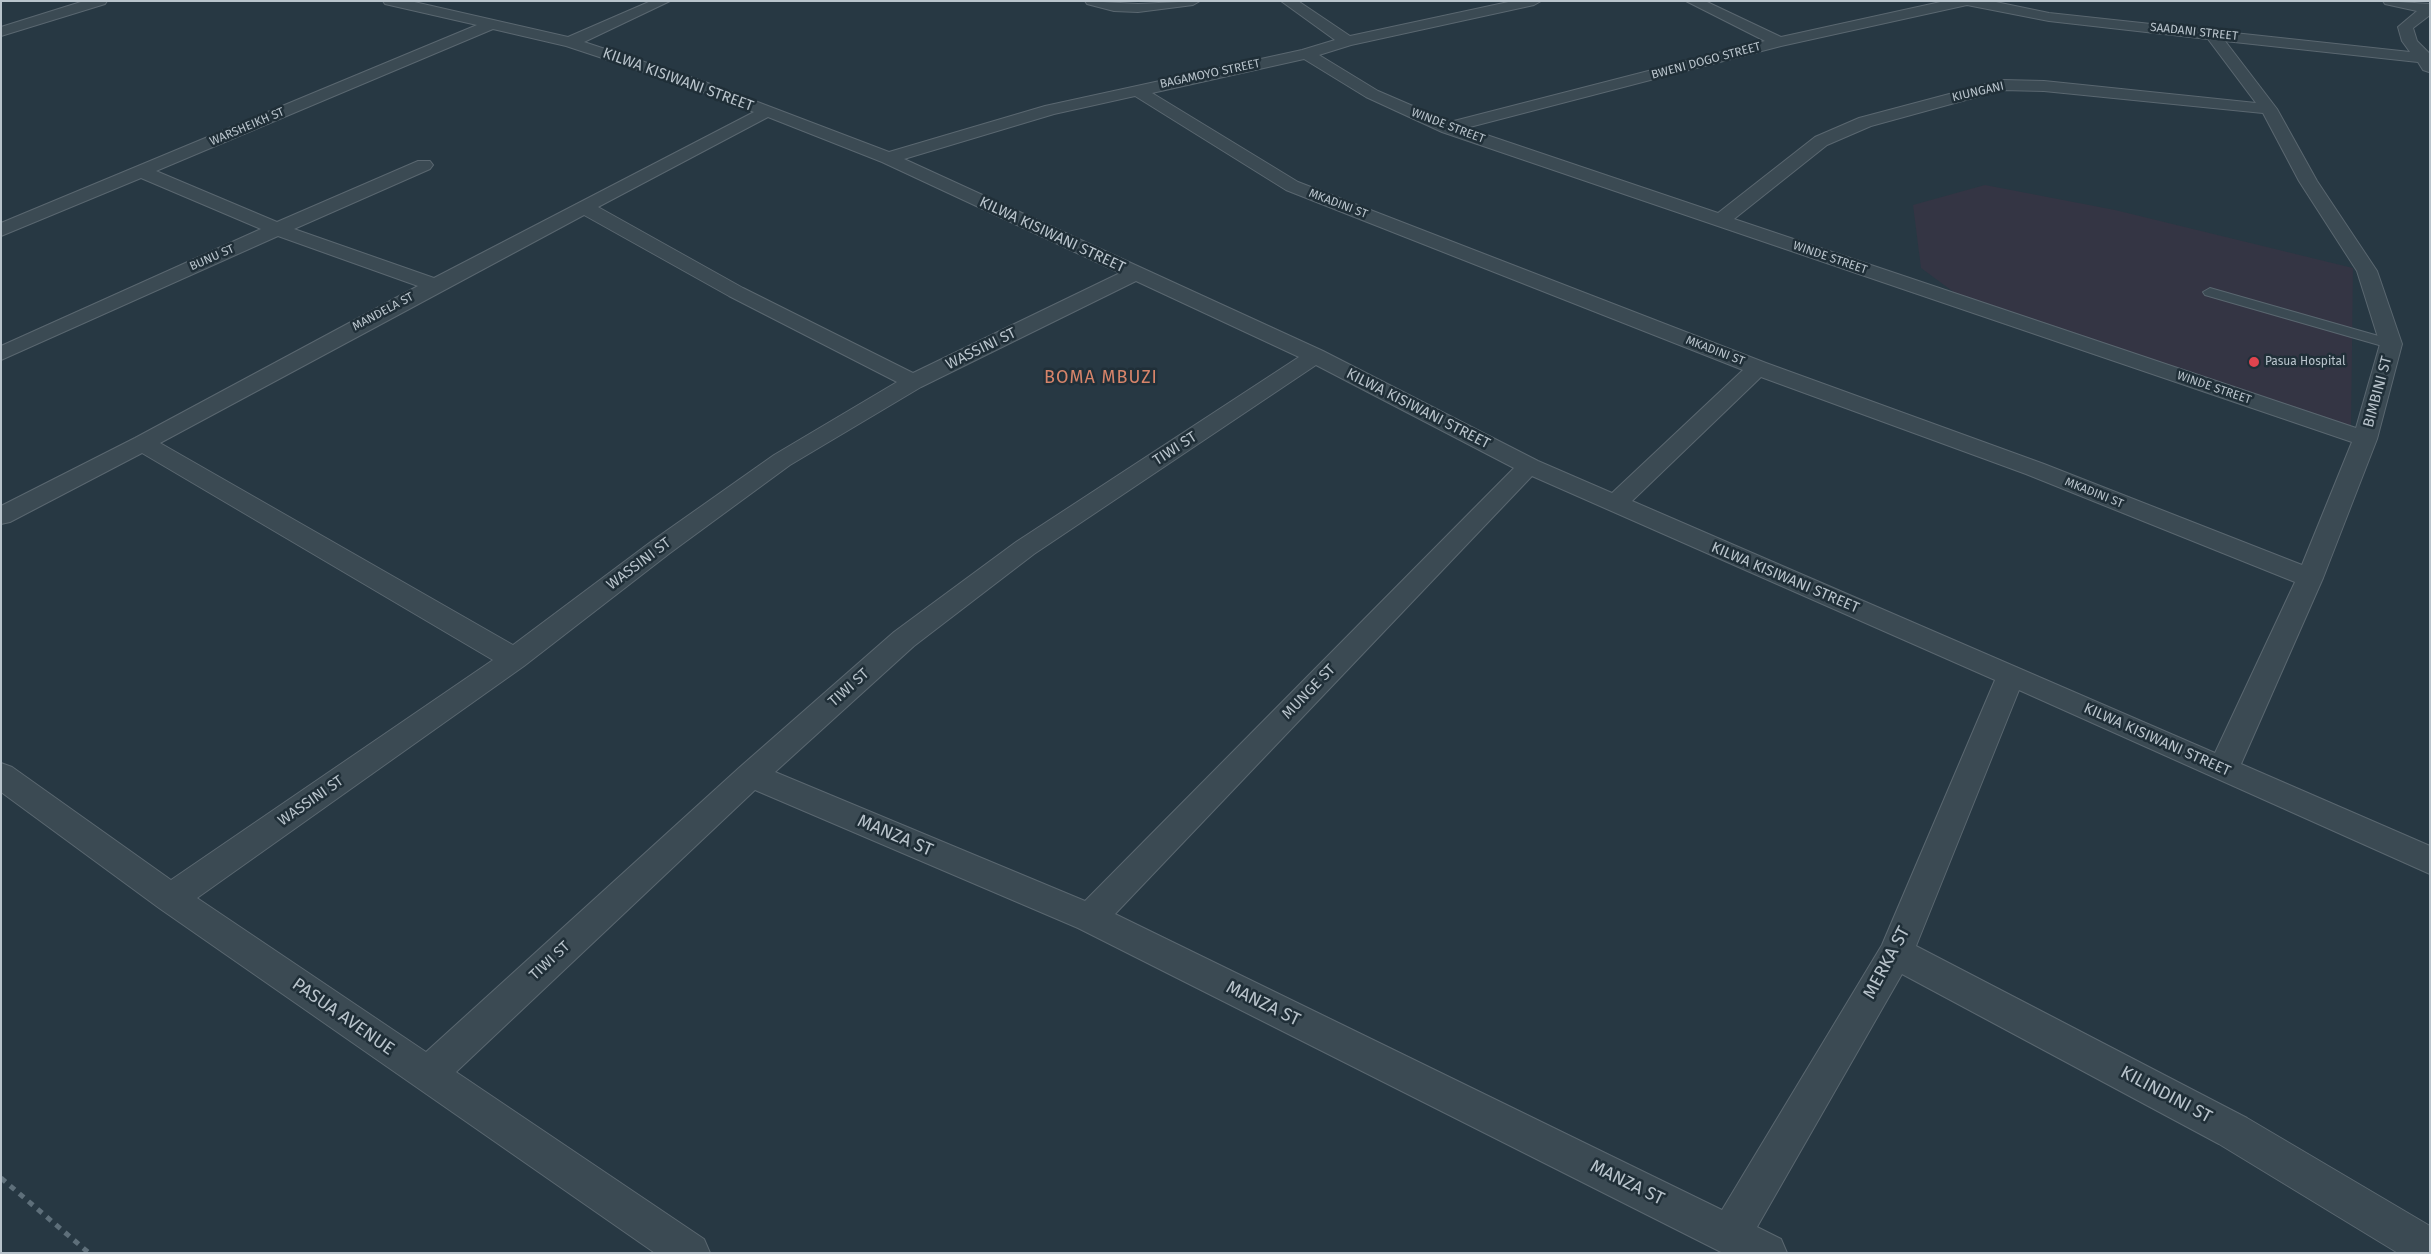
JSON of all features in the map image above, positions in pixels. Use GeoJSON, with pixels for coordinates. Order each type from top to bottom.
{"type":"FeatureCollection","features":[{"type":"Feature","properties":{"kind":"street"},"geometry":{"type":"LineString","coordinates":[[1,32],[100,1]]}},
{"type":"Feature","properties":{"kind":"street","name":"KILWA KISIWANI STREET"},"geometry":{"type":"LineString","coordinates":[[390,1],[570,42],[699,84],[766,112],[888,158],[1134,274],[1315,356],[1529,466],[2011,675],[2430,861]]}},
{"type":"Feature","properties":{"kind":"street"},"geometry":{"type":"LineString","coordinates":[[570,42],[663,1]]}},
{"type":"Feature","properties":{"kind":"street"},"geometry":{"type":"LineString","coordinates":[[1092,1],[1114,7],[1138,8],[1194,1]]}},
{"type":"Feature","properties":{"kind":"street"},"geometry":{"type":"LineString","coordinates":[[1288,1],[1347,42]]}},
{"type":"Feature","properties":{"kind":"street","name":"BAGAMOYO STREET"},"geometry":{"type":"LineString","coordinates":[[888,158],[943,140],[1051,110],[1306,54],[1347,42],[1534,1]]}},
{"type":"Feature","properties":{"kind":"street"},"geometry":{"type":"LineString","coordinates":[[1693,1],[1779,42]]}},
{"type":"Feature","properties":{"kind":"street","name":"BWENI DOGO STREET"},"geometry":{"type":"LineString","coordinates":[[1448,128],[1779,42],[1967,1]]}},
{"type":"Feature","properties":{"kind":"street","name":"SAADANI STREET"},"geometry":{"type":"LineString","coordinates":[[1967,1],[2049,17],[2426,61]]}},
{"type":"Feature","properties":{"kind":"street"},"geometry":{"type":"LineString","coordinates":[[2390,1],[2429,8]]}},
{"type":"Feature","properties":{"kind":"street"},"geometry":{"type":"LineString","coordinates":[[2426,61],[2410,41],[2405,27],[2429,8]]}},
{"type":"Feature","properties":{"kind":"street"},"geometry":{"type":"LineString","coordinates":[[1,17],[27,24]]}},
{"type":"Feature","properties":{"kind":"street","name":"WARSHEIKH ST"},"geometry":{"type":"LineString","coordinates":[[1,230],[492,24]]}},
{"type":"Feature","properties":{"kind":"street","name":"BIMBINI ST"},"geometry":{"type":"LineString","coordinates":[[2213,35],[2269,109],[2308,181],[2367,270],[2391,344],[2365,439],[2310,578],[2223,769]]}},
{"type":"Feature","properties":{"kind":"street","name":"WINDE STREET"},"geometry":{"type":"LineString","coordinates":[[1306,54],[1372,94],[1448,128],[2365,439]]}},
{"type":"Feature","properties":{"kind":"street","name":"KIUNGANI"},"geometry":{"type":"LineString","coordinates":[[1720,221],[1821,142],[1865,122],[2002,85],[2044,86],[2269,109]]}},
{"type":"Feature","properties":{"kind":"street","name":"MKADINI ST"},"geometry":{"type":"LineString","coordinates":[[1136,90],[1292,186],[1758,368],[2035,469],[2310,578]]}},
{"type":"Feature","properties":{"kind":"street","name":"MANDELA ST"},"geometry":{"type":"LineString","coordinates":[[1,516],[143,442],[434,284],[766,112]]}},
{"type":"Feature","properties":{"kind":"street","name":"BUNU ST"},"geometry":{"type":"LineString","coordinates":[[1,354],[276,229],[424,165]]}},
{"type":"Feature","properties":{"kind":"street"},"geometry":{"type":"LineString","coordinates":[[143,172],[276,229],[434,284]]}},
{"type":"Feature","properties":{"kind":"street"},"geometry":{"type":"LineString","coordinates":[[584,207],[736,292],[913,382]]}},
{"type":"Feature","properties":{"kind":"street","name":"WASSINI ST"},"geometry":{"type":"LineString","coordinates":[[171,898],[514,659],[661,547],[782,460],[913,382],[1134,274]]}},
{"type":"Feature","properties":{"kind":"street","name":"TIWI ST"},"geometry":{"type":"LineString","coordinates":[[427,1075],[751,774],[904,639],[1018,554],[1315,356]]}},
{"type":"Feature","properties":{"kind":"street"},"geometry":{"type":"LineString","coordinates":[[1614,504],[1758,368]]}},
{"type":"Feature","properties":{"kind":"street"},"geometry":{"type":"LineString","coordinates":[[143,442],[514,659]]}},
{"type":"Feature","properties":{"kind":"street","name":"MUNGE ST"},"geometry":{"type":"LineString","coordinates":[[1090,918],[1529,466]]}},
{"type":"Feature","properties":{"kind":"street","name":"MERKA ST"},"geometry":{"type":"LineString","coordinates":[[1730,1234],[1896,953],[2011,675]]}},
{"type":"Feature","properties":{"kind":"street","name":"MANZA ST"},"geometry":{"type":"LineString","coordinates":[[751,774],[1090,918],[1767,1253]]}},
{"type":"Feature","properties":{"kind":"street","name":"PASUA AVENUE"},"geometry":{"type":"LineString","coordinates":[[1,775],[171,898],[427,1075],[690,1253]]}},
{"type":"Feature","properties":{"kind":"street","name":"KILINDINI ST"},"geometry":{"type":"LineString","coordinates":[[1896,953],[2233,1131],[2430,1249]]}},
{"type":"Feature","properties":{"kind":"lane"},"geometry":{"type":"LineString","coordinates":[[2210,292],[2391,344]]}},
{"type":"Feature","properties":{"kind":"shaded area","name":"Pasua Hospital"},"geometry":{"type":"Polygon","coordinates":[[[1985,185],[2115,210],[2353,268],[2351,428],[1959,296],[1921,268],[1913,205],[1985,185]]]}},
{"type":"Feature","properties":{"kind":"railway"},"geometry":{"type":"LineString","coordinates":[[1,1178],[89,1253]]}},
{"type":"Feature","properties":{"kind":"place","name":"Pasua Hospital"},"geometry":{"type":"Point","coordinates":[2254,362]}},
{"type":"Feature","properties":{"kind":"district","name":"BOMA MBUZI"},"geometry":{"type":"Point","coordinates":[1101,378]}}]}
